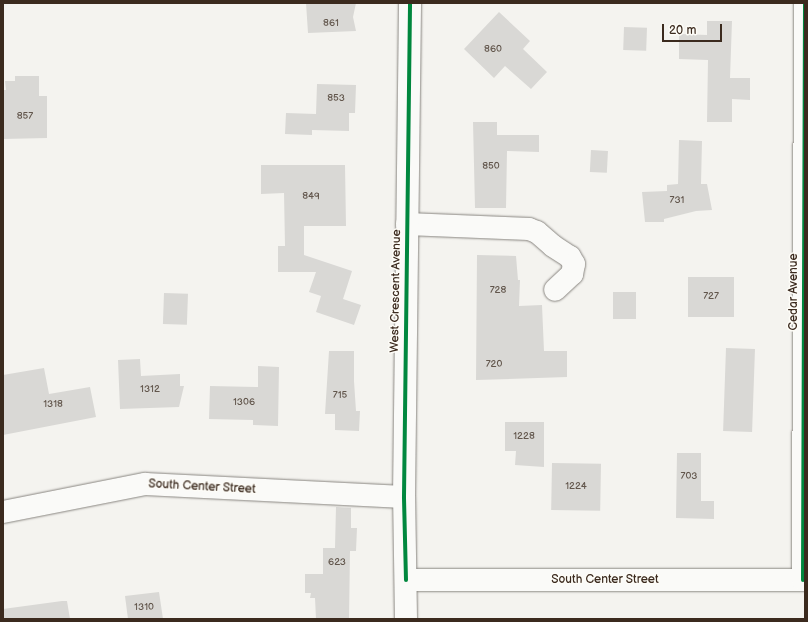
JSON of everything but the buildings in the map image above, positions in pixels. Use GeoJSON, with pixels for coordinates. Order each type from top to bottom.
{"type":"FeatureCollection","features":[{"type":"Feature","properties":{"kind":"street","name":"West Crescent Avenue"},"geometry":{"type":"LineString","coordinates":[[406,619],[404,497],[410,3]]}},
{"type":"Feature","properties":{"kind":"street","name":"Cedar Avenue"},"geometry":{"type":"LineString","coordinates":[[804,580],[805,3]]}},
{"type":"Feature","properties":{"kind":"street"},"geometry":{"type":"LineString","coordinates":[[407,224],[529,229],[537,232],[553,246],[570,257],[574,264],[572,274],[555,290]]}},
{"type":"Feature","properties":{"kind":"street","name":"South Center Street"},"geometry":{"type":"LineString","coordinates":[[3,512],[145,484],[404,497]]}},
{"type":"Feature","properties":{"kind":"street","name":"South Center Street"},"geometry":{"type":"LineString","coordinates":[[406,580],[804,580]]}},
{"type":"Feature","properties":{"kind":"cycle path"},"geometry":{"type":"LineString","coordinates":[[406,580],[404,497],[410,3]]}},
{"type":"Feature","properties":{"kind":"cycle path"},"geometry":{"type":"LineString","coordinates":[[803,580],[805,3]]}}]}
